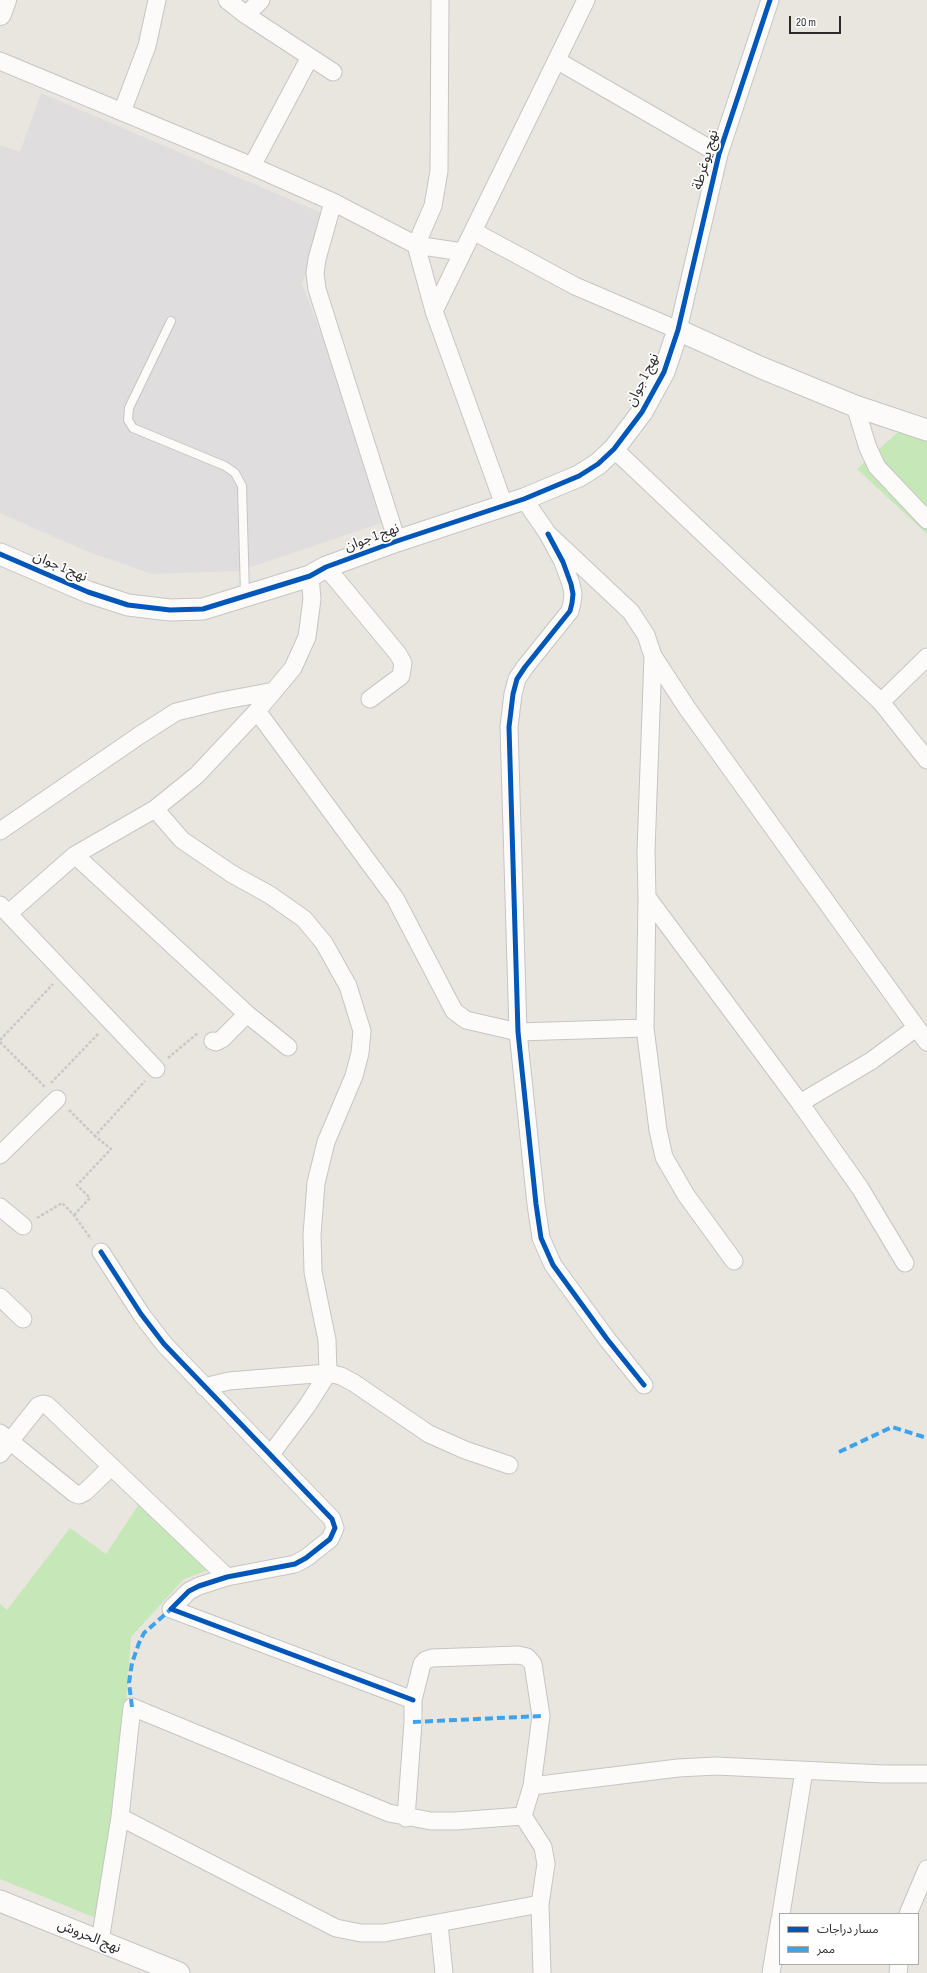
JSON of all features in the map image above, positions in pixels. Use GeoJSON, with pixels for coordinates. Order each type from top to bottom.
{"type":"FeatureCollection","features":[{"type":"Feature","properties":{"kind":"main road"},"geometry":{"type":"LineString","coordinates":[[0,14],[5,0]]}},
{"type":"Feature","properties":{"kind":"street"},"geometry":{"type":"LineString","coordinates":[[122,112],[147,46],[157,0]]}},
{"type":"Feature","properties":{"kind":"street"},"geometry":{"type":"LineString","coordinates":[[228,0],[246,15],[333,72]]}},
{"type":"Feature","properties":{"kind":"street"},"geometry":{"type":"LineString","coordinates":[[246,15],[261,0]]}},
{"type":"Feature","properties":{"kind":"street"},"geometry":{"type":"LineString","coordinates":[[440,0],[439,171],[433,206],[416,245],[434,311],[504,505]]}},
{"type":"Feature","properties":{"kind":"street"},"geometry":{"type":"LineString","coordinates":[[434,311],[472,231],[558,61],[586,0]]}},
{"type":"Feature","properties":{"kind":"street","name":"نهج يوغرطة"},"geometry":{"type":"LineString","coordinates":[[678,330],[719,154],[770,0]]}},
{"type":"Feature","properties":{"kind":"street"},"geometry":{"type":"LineString","coordinates":[[252,166],[310,57]]}},
{"type":"Feature","properties":{"kind":"street"},"geometry":{"type":"LineString","coordinates":[[0,61],[252,166],[333,202],[416,245],[462,252]]}},
{"type":"Feature","properties":{"kind":"street"},"geometry":{"type":"LineString","coordinates":[[558,61],[719,154]]}},
{"type":"Feature","properties":{"kind":"street"},"geometry":{"type":"LineString","coordinates":[[333,202],[317,259],[315,273],[317,289],[397,541]]}},
{"type":"Feature","properties":{"kind":"street"},"geometry":{"type":"LineString","coordinates":[[472,231],[575,286],[762,368],[855,406],[927,430]]}},
{"type":"Feature","properties":{"kind":"street","name":"نهج 1 جوان"},"geometry":{"type":"LineString","coordinates":[[0,555],[88,592],[128,605],[170,610],[203,609],[318,572],[397,541],[524,499],[579,476],[598,464],[614,449],[642,412],[664,372],[678,330]]}},
{"type":"Feature","properties":{"kind":"street"},"geometry":{"type":"LineString","coordinates":[[855,406],[868,448],[877,467],[927,520]]}},
{"type":"Feature","properties":{"kind":"street"},"geometry":{"type":"LineString","coordinates":[[614,449],[881,702],[927,760]]}},
{"type":"Feature","properties":{"kind":"street"},"geometry":{"type":"LineString","coordinates":[[524,499],[548,534],[563,562],[573,594],[570,611],[524,667],[517,679],[513,694],[509,727],[518,1032],[541,1238],[553,1265],[607,1339],[644,1385]]}},
{"type":"Feature","properties":{"kind":"street"},"geometry":{"type":"LineString","coordinates":[[548,534],[631,612],[646,635],[652,656],[646,850],[647,898],[645,1028],[658,1130],[664,1157],[686,1195],[734,1261]]}},
{"type":"Feature","properties":{"kind":"street"},"geometry":{"type":"LineString","coordinates":[[156,1069],[4,909],[75,855],[155,809],[197,775],[257,711],[293,668],[307,637],[312,599],[318,572]]}},
{"type":"Feature","properties":{"kind":"street"},"geometry":{"type":"LineString","coordinates":[[318,572],[398,654],[403,663],[401,676],[370,699]]}},
{"type":"Feature","properties":{"kind":"street"},"geometry":{"type":"LineString","coordinates":[[652,656],[687,708],[927,1042]]}},
{"type":"Feature","properties":{"kind":"street"},"geometry":{"type":"LineString","coordinates":[[881,702],[927,657]]}},
{"type":"Feature","properties":{"kind":"street"},"geometry":{"type":"LineString","coordinates":[[0,831],[140,734],[176,712],[221,701],[274,691]]}},
{"type":"Feature","properties":{"kind":"street"},"geometry":{"type":"LineString","coordinates":[[257,711],[395,898],[454,1011],[466,1020],[518,1032],[645,1028]]}},
{"type":"Feature","properties":{"kind":"street"},"geometry":{"type":"LineString","coordinates":[[155,809],[182,840],[232,874],[270,895],[304,918],[324,943],[348,986],[362,1031],[360,1053],[354,1076],[326,1142],[316,1183],[312,1235],[312,1272],[327,1340],[328,1373],[307,1406],[271,1454]]}},
{"type":"Feature","properties":{"kind":"street"},"geometry":{"type":"LineString","coordinates":[[75,855],[247,1014],[288,1047]]}},
{"type":"Feature","properties":{"kind":"street"},"geometry":{"type":"LineString","coordinates":[[647,898],[800,1103],[860,1188],[905,1263]]}},
{"type":"Feature","properties":{"kind":"street"},"geometry":{"type":"LineString","coordinates":[[213,1041],[216,1042],[222,1039],[247,1014]]}},
{"type":"Feature","properties":{"kind":"street"},"geometry":{"type":"LineString","coordinates":[[800,1103],[871,1061],[916,1028]]}},
{"type":"Feature","properties":{"kind":"street"},"geometry":{"type":"LineString","coordinates":[[0,1155],[57,1099]]}},
{"type":"Feature","properties":{"kind":"street"},"geometry":{"type":"LineString","coordinates":[[0,1207],[23,1226]]}},
{"type":"Feature","properties":{"kind":"street"},"geometry":{"type":"LineString","coordinates":[[101,1252],[141,1314],[164,1344],[332,1519],[335,1528],[330,1539],[306,1558],[295,1564],[227,1577],[199,1586],[190,1591],[171,1609],[413,1700]]}},
{"type":"Feature","properties":{"kind":"street"},"geometry":{"type":"LineString","coordinates":[[0,1297],[23,1319]]}},
{"type":"Feature","properties":{"kind":"street"},"geometry":{"type":"LineString","coordinates":[[204,1387],[228,1381],[328,1373],[341,1376],[354,1383],[429,1434],[465,1450],[509,1465]]}},
{"type":"Feature","properties":{"kind":"street"},"geometry":{"type":"LineString","coordinates":[[111,1467],[85,1492],[79,1495],[74,1493],[4,1443],[38,1406],[43,1404],[47,1405],[227,1577]]}},
{"type":"Feature","properties":{"kind":"street"},"geometry":{"type":"LineString","coordinates":[[406,1818],[414,1722],[413,1700],[422,1664],[426,1660],[518,1655],[528,1657],[533,1664],[536,1673],[541,1716],[532,1786],[523,1816],[542,1847],[546,1864],[540,1904],[542,1973]]}},
{"type":"Feature","properties":{"kind":"street"},"geometry":{"type":"LineString","coordinates":[[100,1941],[120,1817],[132,1707],[389,1813],[406,1818],[431,1821],[455,1821],[523,1816]]}},
{"type":"Feature","properties":{"kind":"street"},"geometry":{"type":"LineString","coordinates":[[532,1786],[678,1768],[716,1766],[804,1771],[927,1774]]}},
{"type":"Feature","properties":{"kind":"street"},"geometry":{"type":"LineString","coordinates":[[781,1913],[804,1771]]}},
{"type":"Feature","properties":{"kind":"street"},"geometry":{"type":"LineString","coordinates":[[120,1817],[336,1928],[360,1933],[384,1933],[540,1904]]}},
{"type":"Feature","properties":{"kind":"street"},"geometry":{"type":"LineString","coordinates":[[908,1913],[927,1869]]}},
{"type":"Feature","properties":{"kind":"street","name":"نهج الحروش"},"geometry":{"type":"LineString","coordinates":[[0,1901],[178,1973]]}},
{"type":"Feature","properties":{"kind":"street"},"geometry":{"type":"LineString","coordinates":[[438,1924],[444,1973]]}},
{"type":"Feature","properties":{"kind":"street"},"geometry":{"type":"LineString","coordinates":[[771,1973],[779,1925]]}},
{"type":"Feature","properties":{"kind":"lane"},"geometry":{"type":"LineString","coordinates":[[171,321],[129,408],[128,420],[133,428],[225,466],[235,473],[242,486],[245,595]]}},
{"type":"Feature","properties":{"kind":"path"},"geometry":{"type":"LineString","coordinates":[[64,972],[0,1041],[46,1088],[110,1021]]}},
{"type":"Feature","properties":{"kind":"path"},"geometry":{"type":"LineString","coordinates":[[95,1136],[156,1069],[202,1029],[213,1041]]}},
{"type":"Feature","properties":{"kind":"path"},"geometry":{"type":"LineString","coordinates":[[57,1099],[95,1136],[111,1149],[77,1185],[90,1198],[74,1215]]}},
{"type":"Feature","properties":{"kind":"path"},"geometry":{"type":"LineString","coordinates":[[23,1226],[62,1203],[74,1215],[101,1252]]}},
{"type":"Feature","properties":{"kind":"shaded area"},"geometry":{"type":"Polygon","coordinates":[[[41,93],[331,217],[302,283],[390,520],[239,571],[152,574],[86,551],[0,513],[0,145],[20,152],[41,93]]]}},
{"type":"Feature","properties":{"kind":"green space"},"geometry":{"type":"Polygon","coordinates":[[[898,432],[927,439],[927,534],[857,469],[898,432]]]}},
{"type":"Feature","properties":{"kind":"green space"},"geometry":{"type":"Polygon","coordinates":[[[141,1501],[214,1568],[184,1579],[131,1637],[126,1705],[103,1921],[0,1879],[0,1604],[7,1610],[70,1528],[106,1554],[141,1501]]]}},
{"type":"Feature","properties":{"kind":"marked path"},"geometry":{"type":"LineString","coordinates":[[839,1452],[892,1427],[927,1438]]}},
{"type":"Feature","properties":{"kind":"marked path"},"geometry":{"type":"LineString","coordinates":[[132,1707],[129,1683],[132,1663],[139,1643],[144,1633],[171,1609]]}},
{"type":"Feature","properties":{"kind":"marked path"},"geometry":{"type":"LineString","coordinates":[[413,1722],[541,1716]]}},
{"type":"Feature","properties":{"kind":"cycle path"},"geometry":{"type":"LineString","coordinates":[[0,554],[88,592],[128,605],[170,610],[203,609],[310,576],[326,567],[397,541],[524,499],[579,476],[598,464],[614,449],[642,412],[664,372],[678,330],[719,154],[770,0]]}},
{"type":"Feature","properties":{"kind":"cycle path"},"geometry":{"type":"LineString","coordinates":[[548,534],[563,562],[571,584],[573,594],[572,603],[570,611],[517,679],[513,694],[509,727],[518,1032],[536,1204],[541,1238],[553,1265],[607,1339],[644,1385]]}},
{"type":"Feature","properties":{"kind":"cycle path"},"geometry":{"type":"LineString","coordinates":[[101,1252],[141,1314],[164,1344],[332,1519],[335,1528],[330,1539],[306,1558],[295,1564],[227,1577],[199,1586],[189,1591],[171,1609],[413,1700]]}}]}
